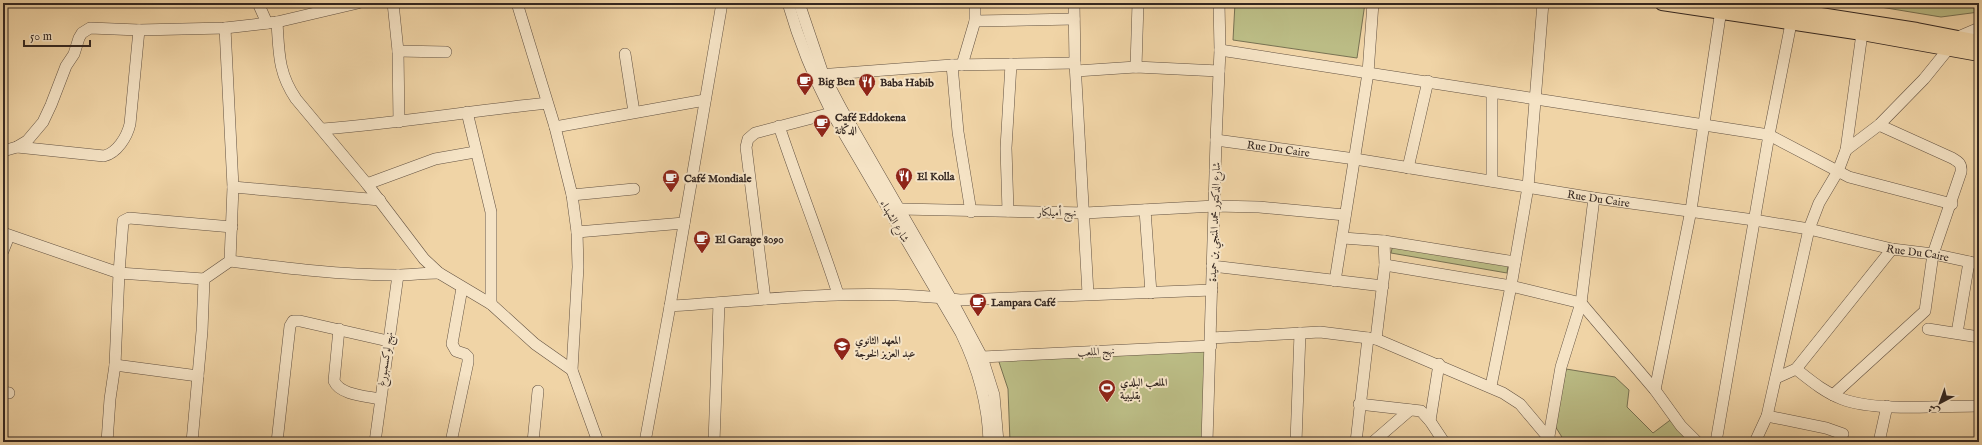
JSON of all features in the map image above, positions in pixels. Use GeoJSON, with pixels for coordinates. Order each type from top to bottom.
{"type":"FeatureCollection","features":[{"type":"Feature","properties":{"kind":"main road"},"geometry":{"type":"LineString","coordinates":[[1662,3],[1793,12]]}},
{"type":"Feature","properties":{"kind":"main road"},"geometry":{"type":"LineString","coordinates":[[1744,3],[1863,27],[1979,54]]}},
{"type":"Feature","properties":{"kind":"main road"},"geometry":{"type":"LineString","coordinates":[[1863,27],[1958,37],[1979,42]]}},
{"type":"Feature","properties":{"kind":"street"},"geometry":{"type":"LineString","coordinates":[[258,3],[272,22],[286,84],[296,99],[323,129],[380,200],[424,258],[439,273],[491,304],[535,344],[572,370]]}},
{"type":"Feature","properties":{"kind":"street"},"geometry":{"type":"LineString","coordinates":[[3,151],[17,147],[27,140],[43,122],[66,66],[85,30],[90,28],[139,30],[226,28],[272,22],[358,3]]}},
{"type":"Feature","properties":{"kind":"street"},"geometry":{"type":"LineString","coordinates":[[392,3],[398,51],[399,122]]}},
{"type":"Feature","properties":{"kind":"street"},"geometry":{"type":"LineString","coordinates":[[517,3],[555,127],[572,195],[577,232],[578,267],[577,306],[572,370],[598,442]]}},
{"type":"Feature","properties":{"kind":"street"},"geometry":{"type":"LineString","coordinates":[[645,442],[722,3]]}},
{"type":"Feature","properties":{"kind":"street","name":"شارع الشهداء"},"geometry":{"type":"LineString","coordinates":[[788,3],[794,25],[818,75],[938,297],[961,333],[971,354],[989,396],[989,442]]}},
{"type":"Feature","properties":{"kind":"street","name":"شارع الشهداء"},"geometry":{"type":"LineString","coordinates":[[799,3],[818,75]]}},
{"type":"Feature","properties":{"kind":"street"},"geometry":{"type":"LineString","coordinates":[[970,212],[958,132],[957,65],[975,20],[975,3]]}},
{"type":"Feature","properties":{"kind":"street"},"geometry":{"type":"LineString","coordinates":[[1074,3],[1088,294]]}},
{"type":"Feature","properties":{"kind":"street"},"geometry":{"type":"LineString","coordinates":[[1136,67],[1138,3]]}},
{"type":"Feature","properties":{"kind":"street","name":"شارع الدكتور محمد المنجي بن حميدة"},"geometry":{"type":"LineString","coordinates":[[1207,442],[1220,50],[1219,3]]}},
{"type":"Feature","properties":{"kind":"street"},"geometry":{"type":"LineString","coordinates":[[1335,280],[1343,238],[1345,215],[1368,73],[1373,3]]}},
{"type":"Feature","properties":{"kind":"street"},"geometry":{"type":"LineString","coordinates":[[1491,386],[1511,286],[1528,187],[1543,3]]}},
{"type":"Feature","properties":{"kind":"street"},"geometry":{"type":"LineString","coordinates":[[1655,390],[1691,210],[1722,8]]}},
{"type":"Feature","properties":{"kind":"street"},"geometry":{"type":"LineString","coordinates":[[1716,442],[1769,135],[1793,12]]}},
{"type":"Feature","properties":{"kind":"street"},"geometry":{"type":"LineString","coordinates":[[975,20],[1074,19]]}},
{"type":"Feature","properties":{"kind":"street"},"geometry":{"type":"LineString","coordinates":[[1755,442],[1767,416],[1809,229],[1819,203],[1838,171],[1846,150],[1863,27]]}},
{"type":"Feature","properties":{"kind":"street"},"geometry":{"type":"LineString","coordinates":[[226,28],[233,187],[230,261]]}},
{"type":"Feature","properties":{"kind":"street"},"geometry":{"type":"LineString","coordinates":[[1846,150],[1879,125],[1924,79],[1958,37],[1979,28]]}},
{"type":"Feature","properties":{"kind":"street"},"geometry":{"type":"LineString","coordinates":[[17,147],[104,156],[113,152],[128,132],[130,124],[139,30]]}},
{"type":"Feature","properties":{"kind":"street"},"geometry":{"type":"LineString","coordinates":[[1220,50],[1769,135],[1860,181],[1952,204]]}},
{"type":"Feature","properties":{"kind":"street"},"geometry":{"type":"LineString","coordinates":[[398,51],[446,52]]}},
{"type":"Feature","properties":{"kind":"street"},"geometry":{"type":"LineString","coordinates":[[625,54],[634,112]]}},
{"type":"Feature","properties":{"kind":"street"},"geometry":{"type":"LineString","coordinates":[[818,75],[957,65],[1011,64],[1076,67],[1136,67],[1219,71]]}},
{"type":"Feature","properties":{"kind":"street"},"geometry":{"type":"LineString","coordinates":[[1008,211],[1006,148],[1011,64]]}},
{"type":"Feature","properties":{"kind":"street"},"geometry":{"type":"LineString","coordinates":[[1408,168],[1428,81]]}},
{"type":"Feature","properties":{"kind":"street"},"geometry":{"type":"LineString","coordinates":[[1492,92],[1492,181]]}},
{"type":"Feature","properties":{"kind":"street"},"geometry":{"type":"LineString","coordinates":[[555,127],[705,100]]}},
{"type":"Feature","properties":{"kind":"street"},"geometry":{"type":"LineString","coordinates":[[323,129],[399,122],[467,112],[547,103]]}},
{"type":"Feature","properties":{"kind":"street"},"geometry":{"type":"LineString","coordinates":[[765,299],[746,147],[748,139],[751,135],[837,111]]}},
{"type":"Feature","properties":{"kind":"street","name":"شارع الشهداء"},"geometry":{"type":"LineString","coordinates":[[837,111],[900,209],[982,357],[998,442]]}},
{"type":"Feature","properties":{"kind":"street"},"geometry":{"type":"LineString","coordinates":[[467,112],[475,152],[491,212],[491,304]]}},
{"type":"Feature","properties":{"kind":"street"},"geometry":{"type":"LineString","coordinates":[[1833,395],[1925,311],[1933,254],[1952,204],[1961,172],[1962,166],[1960,162],[1879,125]]}},
{"type":"Feature","properties":{"kind":"street"},"geometry":{"type":"LineString","coordinates":[[780,126],[838,294]]}},
{"type":"Feature","properties":{"kind":"street","name":"Rue Du Caire"},"geometry":{"type":"LineString","coordinates":[[1216,140],[1355,159],[1594,198],[1691,210],[1754,220],[1809,229],[1892,249],[1933,254],[1974,263]]}},
{"type":"Feature","properties":{"kind":"street"},"geometry":{"type":"LineString","coordinates":[[367,184],[435,159],[475,152]]}},
{"type":"Feature","properties":{"kind":"street"},"geometry":{"type":"LineString","coordinates":[[233,187],[380,200]]}},
{"type":"Feature","properties":{"kind":"street"},"geometry":{"type":"LineString","coordinates":[[572,195],[634,189]]}},
{"type":"Feature","properties":{"kind":"street"},"geometry":{"type":"LineString","coordinates":[[1550,439],[1561,367],[1581,302],[1594,198]]}},
{"type":"Feature","properties":{"kind":"street","name":"نهج أميلكار"},"geometry":{"type":"LineString","coordinates":[[900,209],[970,212],[1008,211],[1084,213],[1215,206],[1259,207],[1345,215]]}},
{"type":"Feature","properties":{"kind":"street"},"geometry":{"type":"LineString","coordinates":[[1145,210],[1151,293]]}},
{"type":"Feature","properties":{"kind":"street"},"geometry":{"type":"LineString","coordinates":[[107,442],[110,399],[115,365],[118,273],[122,224],[125,219],[232,227]]}},
{"type":"Feature","properties":{"kind":"street"},"geometry":{"type":"LineString","coordinates":[[577,232],[684,223]]}},
{"type":"Feature","properties":{"kind":"street"},"geometry":{"type":"LineString","coordinates":[[3,251],[6,235],[118,273],[204,279],[230,261],[341,273],[398,275],[439,273]]}},
{"type":"Feature","properties":{"kind":"street"},"geometry":{"type":"LineString","coordinates":[[1343,238],[1384,241],[1515,262]]}},
{"type":"Feature","properties":{"kind":"street"},"geometry":{"type":"LineString","coordinates":[[1356,442],[1359,404],[1386,265],[1384,241]]}},
{"type":"Feature","properties":{"kind":"street"},"geometry":{"type":"LineString","coordinates":[[1776,378],[1796,369],[1892,249]]}},
{"type":"Feature","properties":{"kind":"street"},"geometry":{"type":"LineString","coordinates":[[1957,333],[1974,263]]}},
{"type":"Feature","properties":{"kind":"street"},"geometry":{"type":"LineString","coordinates":[[1386,265],[1511,286],[1581,302],[1655,390],[1681,426],[1697,442]]}},
{"type":"Feature","properties":{"kind":"street"},"geometry":{"type":"LineString","coordinates":[[1212,266],[1383,286]]}},
{"type":"Feature","properties":{"kind":"street","name":"نهج لوكسمبورغ"},"geometry":{"type":"LineString","coordinates":[[375,442],[398,275]]}},
{"type":"Feature","properties":{"kind":"street"},"geometry":{"type":"LineString","coordinates":[[192,442],[204,279]]}},
{"type":"Feature","properties":{"kind":"street"},"geometry":{"type":"LineString","coordinates":[[451,442],[468,362],[468,357],[465,354],[456,351],[452,344],[462,288]]}},
{"type":"Feature","properties":{"kind":"street"},"geometry":{"type":"LineString","coordinates":[[670,306],[838,294],[938,297],[960,300],[1212,290]]}},
{"type":"Feature","properties":{"kind":"street"},"geometry":{"type":"LineString","coordinates":[[714,442],[719,303]]}},
{"type":"Feature","properties":{"kind":"street"},"geometry":{"type":"LineString","coordinates":[[277,442],[292,323],[296,320],[388,341]]}},
{"type":"Feature","properties":{"kind":"street"},"geometry":{"type":"LineString","coordinates":[[1928,329],[1979,337]]}},
{"type":"Feature","properties":{"kind":"street"},"geometry":{"type":"LineString","coordinates":[[339,330],[334,381],[336,385],[342,390],[380,399]]}},
{"type":"Feature","properties":{"kind":"street","name":"نهج الملعب"},"geometry":{"type":"LineString","coordinates":[[982,357],[1211,342],[1320,332],[1372,339],[1491,386],[1520,404],[1550,439]]}},
{"type":"Feature","properties":{"kind":"street"},"geometry":{"type":"LineString","coordinates":[[1296,442],[1300,333]]}},
{"type":"Feature","properties":{"kind":"street"},"geometry":{"type":"LineString","coordinates":[[1430,421],[1438,364]]}},
{"type":"Feature","properties":{"kind":"street"},"geometry":{"type":"LineString","coordinates":[[115,365],[198,376]]}},
{"type":"Feature","properties":{"kind":"street"},"geometry":{"type":"LineString","coordinates":[[1796,369],[1815,384],[1843,399],[1887,406],[1979,406]]}},
{"type":"Feature","properties":{"kind":"street"},"geometry":{"type":"LineString","coordinates":[[533,442],[538,391]]}},
{"type":"Feature","properties":{"kind":"street"},"geometry":{"type":"LineString","coordinates":[[1359,404],[1420,411],[1430,421],[1444,442]]}},
{"type":"Feature","properties":{"kind":"street"},"geometry":{"type":"LineString","coordinates":[[1879,442],[1887,406]]}},
{"type":"Feature","properties":{"kind":"street"},"geometry":{"type":"LineString","coordinates":[[1373,442],[1410,410]]}},
{"type":"Feature","properties":{"kind":"street"},"geometry":{"type":"LineString","coordinates":[[1767,416],[1826,428],[1843,434]]}},
{"type":"Feature","properties":{"kind":"green space"},"geometry":{"type":"Polygon","coordinates":[[[1235,3],[1365,3],[1357,58],[1233,40],[1235,3]]]}},
{"type":"Feature","properties":{"kind":"green space"},"geometry":{"type":"Polygon","coordinates":[[[1856,3],[1979,3],[1979,12],[1941,17],[1856,3]]]}},
{"type":"Feature","properties":{"kind":"green space"},"geometry":{"type":"Polygon","coordinates":[[[1394,240],[1509,257],[1507,273],[1391,253],[1394,240]]]}},
{"type":"Feature","properties":{"kind":"green space","name":"الملعب البلدي بقليبية"},"geometry":{"type":"Polygon","coordinates":[[[1207,348],[1203,442],[1010,442],[1008,389],[997,356],[1207,348]]]}},
{"type":"Feature","properties":{"kind":"green space"},"geometry":{"type":"Polygon","coordinates":[[[1566,369],[1615,377],[1629,390],[1627,407],[1653,433],[1673,418],[1695,442],[1565,442],[1555,426],[1566,369]]]}},
{"type":"Feature","properties":{"kind":"place","name":"Big Ben"},"geometry":{"type":"Point","coordinates":[805,96]}},
{"type":"Feature","properties":{"kind":"place","name":"Baba Habib"},"geometry":{"type":"Point","coordinates":[867,97]}},
{"type":"Feature","properties":{"kind":"place","name":"Café Eddokena الدكّانة"},"geometry":{"type":"Point","coordinates":[822,138]}},
{"type":"Feature","properties":{"kind":"place","name":"El Kolla"},"geometry":{"type":"Point","coordinates":[904,191]}},
{"type":"Feature","properties":{"kind":"place","name":"Café Mondiale"},"geometry":{"type":"Point","coordinates":[671,193]}},
{"type":"Feature","properties":{"kind":"place","name":"El Garage 8090"},"geometry":{"type":"Point","coordinates":[702,254]}},
{"type":"Feature","properties":{"kind":"place","name":"Lampara Café"},"geometry":{"type":"Point","coordinates":[978,317]}},
{"type":"Feature","properties":{"kind":"place","name":"المعهد الثانوي عبد العزيز الخوجة"},"geometry":{"type":"Point","coordinates":[842,361]}},
{"type":"Feature","properties":{"kind":"place","name":"الملعب البلدي بقليبية"},"geometry":{"type":"Point","coordinates":[1107,403]}}]}
